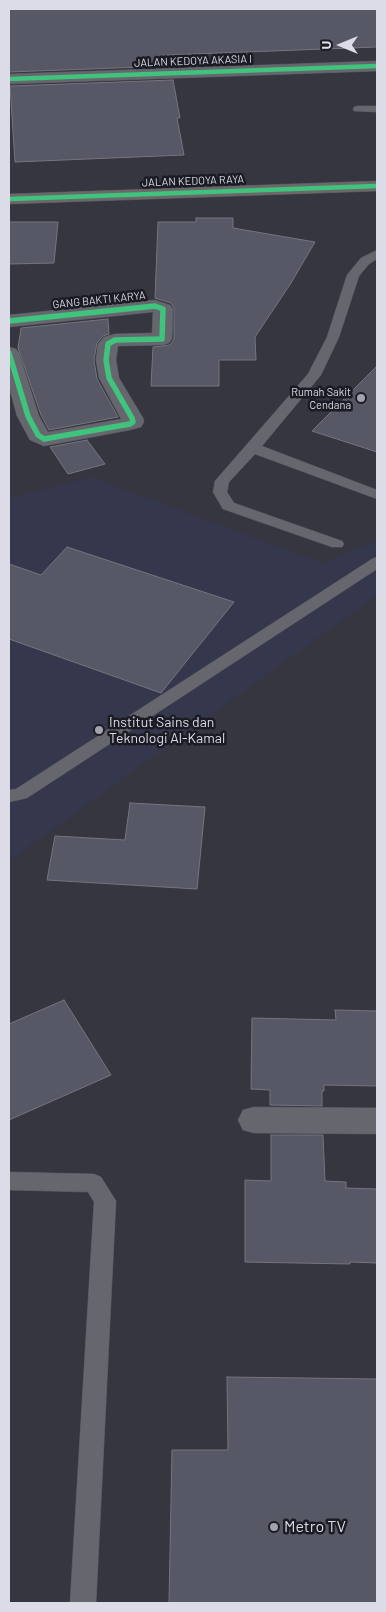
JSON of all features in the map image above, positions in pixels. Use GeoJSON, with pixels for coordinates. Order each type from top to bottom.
{"type":"FeatureCollection","features":[{"type":"Feature","properties":{"kind":"street","name":"JALAN KEDOYA AKASIA I"},"geometry":{"type":"LineString","coordinates":[[9,79],[377,66]]}},
{"type":"Feature","properties":{"kind":"street","name":"JALAN KEDOYA RAYA"},"geometry":{"type":"LineString","coordinates":[[9,199],[377,186]]}},
{"type":"Feature","properties":{"kind":"street","name":"GANG BAKTI KARYA"},"geometry":{"type":"LineString","coordinates":[[9,321],[154,306],[163,309],[162,339],[115,340],[108,344],[106,360],[109,378],[132,418],[133,422],[130,424],[44,439],[38,435],[28,416],[9,353]]}},
{"type":"Feature","properties":{"kind":"street"},"geometry":{"type":"LineString","coordinates":[[254,1120],[377,1121]]}},
{"type":"Feature","properties":{"kind":"lane"},"geometry":{"type":"LineString","coordinates":[[358,109],[377,109]]}},
{"type":"Feature","properties":{"kind":"lane"},"geometry":{"type":"LineString","coordinates":[[337,544],[228,506],[220,492],[222,480],[253,448],[314,375],[333,337],[353,275],[366,261],[377,254]]}},
{"type":"Feature","properties":{"kind":"lane"},"geometry":{"type":"LineString","coordinates":[[253,448],[377,495]]}},
{"type":"Feature","properties":{"kind":"lane"},"geometry":{"type":"LineString","coordinates":[[9,796],[21,794],[377,562]]}},
{"type":"Feature","properties":{"kind":"lane"},"geometry":{"type":"LineString","coordinates":[[9,1181],[94,1183],[105,1201],[83,1603]]}},
{"type":"Feature","properties":{"kind":"shaded area","name":"Institut Sains dan Teknologi Al-Kamal"},"geometry":{"type":"Polygon","coordinates":[[[91,477],[322,563],[377,540],[377,595],[9,861],[9,498],[91,477]]]}},
{"type":"Feature","properties":{"kind":"building"},"geometry":{"type":"Polygon","coordinates":[[[9,9],[377,9],[377,47],[167,55],[170,66],[9,72],[9,9]]]}},
{"type":"Feature","properties":{"kind":"building"},"geometry":{"type":"Polygon","coordinates":[[[173,80],[180,118],[177,118],[184,155],[15,162],[10,86],[173,80]]]}},
{"type":"Feature","properties":{"kind":"building"},"geometry":{"type":"Polygon","coordinates":[[[196,218],[233,218],[233,228],[315,242],[291,283],[255,337],[256,360],[219,360],[219,386],[151,386],[153,347],[170,345],[174,339],[174,308],[171,303],[155,298],[158,222],[196,222],[196,218]]]}},
{"type":"Feature","properties":{"kind":"building"},"geometry":{"type":"Polygon","coordinates":[[[9,222],[58,222],[54,263],[9,264],[9,222]]]}},
{"type":"Feature","properties":{"kind":"building"},"geometry":{"type":"Polygon","coordinates":[[[108,319],[109,334],[103,336],[97,343],[94,360],[97,379],[118,417],[49,430],[41,415],[18,348],[21,328],[108,319]]]}},
{"type":"Feature","properties":{"kind":"building","name":"Rumah Sakit Cendana"},"geometry":{"type":"Polygon","coordinates":[[[377,366],[377,452],[312,431],[377,366]]]}},
{"type":"Feature","properties":{"kind":"building"},"geometry":{"type":"Polygon","coordinates":[[[87,440],[105,464],[68,474],[50,447],[87,440]]]}},
{"type":"Feature","properties":{"kind":"building"},"geometry":{"type":"Polygon","coordinates":[[[67,547],[234,602],[161,693],[9,639],[9,564],[41,575],[67,547]]]}},
{"type":"Feature","properties":{"kind":"building"},"geometry":{"type":"Polygon","coordinates":[[[130,803],[205,807],[197,889],[47,880],[55,836],[125,840],[130,803]]]}},
{"type":"Feature","properties":{"kind":"building"},"geometry":{"type":"Polygon","coordinates":[[[64,1000],[111,1075],[9,1120],[9,1024],[64,1000]]]}},
{"type":"Feature","properties":{"kind":"building"},"geometry":{"type":"Polygon","coordinates":[[[335,1010],[377,1011],[377,1086],[324,1085],[322,1106],[270,1105],[270,1090],[251,1089],[252,1018],[336,1020],[335,1010]]]}},
{"type":"Feature","properties":{"kind":"building"},"geometry":{"type":"Polygon","coordinates":[[[271,1135],[323,1135],[325,1181],[346,1182],[346,1188],[377,1189],[377,1263],[245,1262],[245,1180],[271,1181],[271,1135]]]}},
{"type":"Feature","properties":{"kind":"building","name":"Metro TV"},"geometry":{"type":"Polygon","coordinates":[[[227,1377],[377,1379],[377,1603],[169,1603],[172,1450],[228,1450],[227,1377]]]}},
{"type":"Feature","properties":{"kind":"cycle path"},"geometry":{"type":"LineString","coordinates":[[9,79],[377,66]]}},
{"type":"Feature","properties":{"kind":"cycle path"},"geometry":{"type":"LineString","coordinates":[[9,199],[377,186]]}},
{"type":"Feature","properties":{"kind":"cycle path"},"geometry":{"type":"LineString","coordinates":[[9,321],[155,306],[163,309],[162,339],[115,340],[108,344],[106,360],[109,378],[132,418],[133,422],[130,424],[44,439],[38,435],[28,416],[9,353]]}},
{"type":"Feature","properties":{"kind":"place","name":"Rumah Sakit Cendana"},"geometry":{"type":"Point","coordinates":[361,398]}},
{"type":"Feature","properties":{"kind":"place","name":"Institut Sains dan Teknologi Al-Kamal"},"geometry":{"type":"Point","coordinates":[99,730]}},
{"type":"Feature","properties":{"kind":"place","name":"Metro TV"},"geometry":{"type":"Point","coordinates":[274,1527]}}]}
